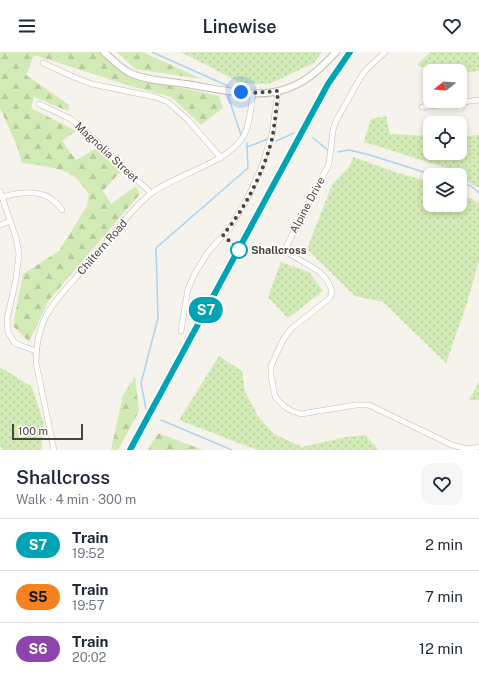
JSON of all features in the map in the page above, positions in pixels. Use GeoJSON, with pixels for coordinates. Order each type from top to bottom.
{"type":"FeatureCollection","features":[{"type":"Feature","properties":{"kind":"street"},"geometry":{"type":"LineString","coordinates":[[104,52],[128,72],[138,76],[217,90],[253,93],[278,91],[291,87],[308,78],[336,52]]}},
{"type":"Feature","properties":{"kind":"street","name":"Alpine Drive"},"geometry":{"type":"LineString","coordinates":[[385,52],[365,71],[336,121],[333,130],[329,164],[287,245],[290,254],[324,275],[332,292],[330,298],[287,333],[271,366],[274,391],[279,402],[296,413],[307,413],[356,405],[369,405],[452,445],[467,449],[479,447]]}},
{"type":"Feature","properties":{"kind":"street"},"geometry":{"type":"LineString","coordinates":[[43,63],[92,84],[155,97],[168,102],[188,120],[221,158]]}},
{"type":"Feature","properties":{"kind":"street"},"geometry":{"type":"LineString","coordinates":[[181,331],[188,289],[194,275],[208,252],[230,228],[248,197],[262,166],[272,134],[278,91]]}},
{"type":"Feature","properties":{"kind":"street","name":"Chiltern Road"},"geometry":{"type":"LineString","coordinates":[[54,450],[38,378],[36,351],[41,329],[52,306],[133,211],[151,193],[162,186],[221,158],[236,145],[243,137],[249,120],[253,93]]}},
{"type":"Feature","properties":{"kind":"street"},"geometry":{"type":"LineString","coordinates":[[422,107],[479,100]]}},
{"type":"Feature","properties":{"kind":"street","name":"Magnolia Street"},"geometry":{"type":"LineString","coordinates":[[39,104],[71,119],[151,193]]}},
{"type":"Feature","properties":{"kind":"street"},"geometry":{"type":"LineString","coordinates":[[36,351],[25,348],[14,342],[8,332],[7,326],[19,261],[18,248],[11,221],[1,194],[24,192],[41,195],[52,199],[62,210]]}},
{"type":"Feature","properties":{"kind":"street"},"geometry":{"type":"LineString","coordinates":[[0,225],[11,221]]}},
{"type":"Feature","properties":{"kind":"green space"},"geometry":{"type":"Polygon","coordinates":[[[0,52],[102,52],[130,77],[219,96],[223,108],[201,125],[171,97],[137,88],[34,55],[26,75],[69,105],[68,111],[34,97],[31,108],[76,131],[62,141],[76,160],[95,149],[121,171],[103,191],[111,204],[136,186],[140,194],[49,300],[29,342],[13,326],[23,274],[59,251],[87,206],[89,194],[77,179],[67,172],[22,163],[17,146],[0,108],[0,52]]]}},
{"type":"Feature","properties":{"kind":"green space"},"geometry":{"type":"Polygon","coordinates":[[[117,52],[142,52],[202,79],[135,69],[117,52]]]}},
{"type":"Feature","properties":{"kind":"green space"},"geometry":{"type":"Polygon","coordinates":[[[181,52],[322,52],[314,63],[269,84],[241,83],[181,52]]]}},
{"type":"Feature","properties":{"kind":"green space"},"geometry":{"type":"Polygon","coordinates":[[[430,52],[479,52],[479,71],[467,72],[467,64],[423,64],[423,67],[417,65],[430,52]]]}},
{"type":"Feature","properties":{"kind":"green space"},"geometry":{"type":"Polygon","coordinates":[[[386,116],[390,134],[423,136],[423,160],[467,160],[467,136],[479,135],[479,188],[467,181],[467,168],[446,168],[364,142],[371,119],[386,116]]]}},
{"type":"Feature","properties":{"kind":"green space"},"geometry":{"type":"Polygon","coordinates":[[[353,157],[423,180],[423,212],[467,212],[467,197],[479,203],[479,260],[467,303],[446,363],[383,302],[355,296],[307,249],[332,185],[349,167],[353,157]]]}},
{"type":"Feature","properties":{"kind":"green space"},"geometry":{"type":"Polygon","coordinates":[[[281,262],[309,272],[323,291],[288,318],[268,297],[281,262]]]}},
{"type":"Feature","properties":{"kind":"green space"},"geometry":{"type":"Polygon","coordinates":[[[219,356],[242,371],[245,392],[258,416],[274,434],[302,447],[346,437],[365,435],[379,450],[257,450],[179,420],[219,356]]]}},
{"type":"Feature","properties":{"kind":"green space"},"geometry":{"type":"Polygon","coordinates":[[[0,367],[32,387],[44,424],[41,450],[3,450],[0,446],[0,367]]]}},
{"type":"Feature","properties":{"kind":"green space"},"geometry":{"type":"Polygon","coordinates":[[[135,377],[139,411],[118,450],[111,450],[123,395],[135,377]]]}},
{"type":"Feature","properties":{"kind":"green space"},"geometry":{"type":"Polygon","coordinates":[[[479,382],[479,400],[469,400],[479,382]]]}},
{"type":"Feature","properties":{"kind":"green space"},"geometry":{"type":"Polygon","coordinates":[[[158,433],[203,450],[148,450],[158,433]]]}},
{"type":"Feature","properties":{"kind":"waterway"},"geometry":{"type":"LineString","coordinates":[[152,52],[228,86]]}},
{"type":"Feature","properties":{"kind":"waterway"},"geometry":{"type":"LineString","coordinates":[[228,96],[241,135]]}},
{"type":"Feature","properties":{"kind":"waterway"},"geometry":{"type":"LineString","coordinates":[[276,141],[294,133]]}},
{"type":"Feature","properties":{"kind":"waterway"},"geometry":{"type":"LineString","coordinates":[[313,138],[328,150]]}},
{"type":"Feature","properties":{"kind":"waterway"},"geometry":{"type":"LineString","coordinates":[[247,147],[268,139]]}},
{"type":"Feature","properties":{"kind":"waterway"},"geometry":{"type":"LineString","coordinates":[[146,409],[141,383],[158,318],[156,248],[248,168],[247,143]]}},
{"type":"Feature","properties":{"kind":"waterway"},"geometry":{"type":"LineString","coordinates":[[338,152],[349,150],[423,172]]}},
{"type":"Feature","properties":{"kind":"waterway"},"geometry":{"type":"LineString","coordinates":[[467,185],[471,186],[479,193]]}},
{"type":"Feature","properties":{"kind":"waterway"},"geometry":{"type":"LineString","coordinates":[[161,420],[232,450]]}},
{"type":"Feature","properties":{"kind":"railway"},"geometry":{"type":"LineString","coordinates":[[134,450],[325,95],[354,52]]}},
{"type":"Feature","properties":{"kind":"train","name":"S7"},"geometry":{"type":"LineString","coordinates":[[130,450],[328,84],[350,52]]}},
{"type":"Feature","properties":{"kind":"place","name":"Shallcross"},"geometry":{"type":"Point","coordinates":[239,250]}},
{"type":"Feature","properties":{"kind":"route"},"geometry":{"type":"LineString","coordinates":[[239,250],[223,235],[230,228],[256,182],[269,148],[278,91],[268,93],[241,92]]}}]}
